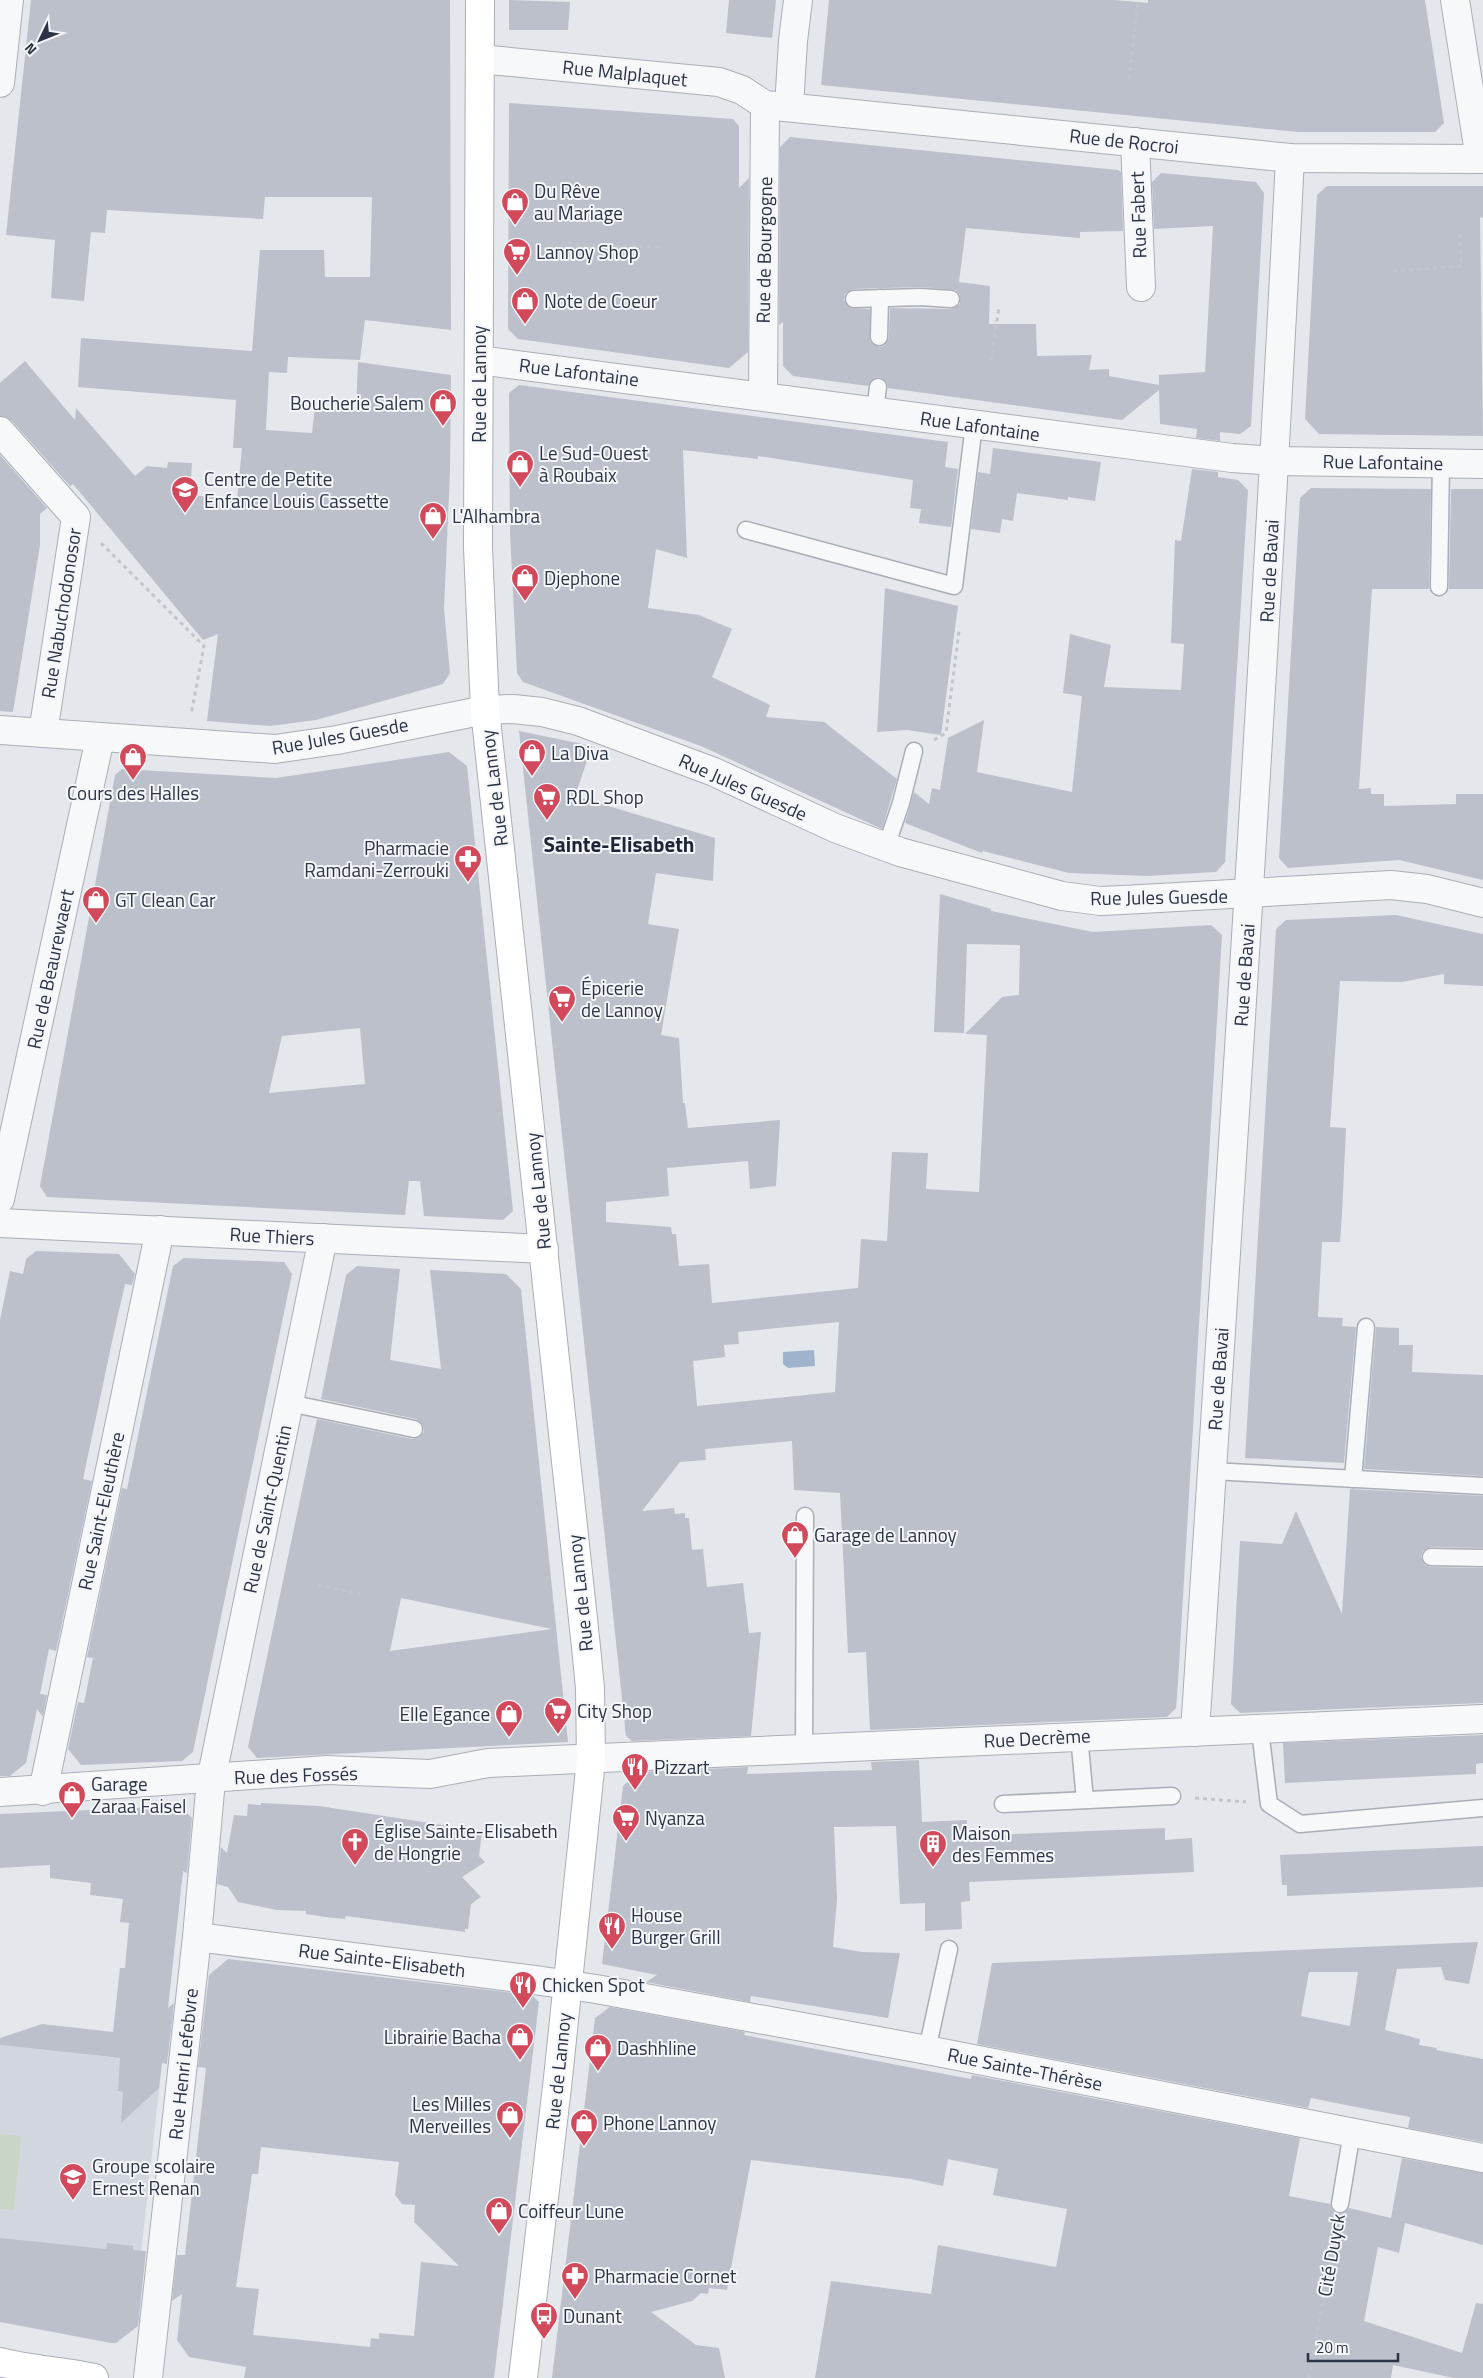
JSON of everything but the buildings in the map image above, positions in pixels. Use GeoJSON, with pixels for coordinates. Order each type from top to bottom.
{"type":"FeatureCollection","features":[{"type":"Feature","properties":{"kind":"main road","name":"Rue de Lannoy"},"geometry":{"type":"LineString","coordinates":[[480,0],[478,548],[485,710],[590,1688],[591,1760],[523,2378]]}},
{"type":"Feature","properties":{"kind":"main road"},"geometry":{"type":"LineString","coordinates":[[0,2362],[39,2374],[80,2377]]}},
{"type":"Feature","properties":{"kind":"street"},"geometry":{"type":"LineString","coordinates":[[0,83],[9,0]]}},
{"type":"Feature","properties":{"kind":"street","name":"Rue de Bourgogne"},"geometry":{"type":"LineString","coordinates":[[763,395],[777,106],[793,41],[798,0]]}},
{"type":"Feature","properties":{"kind":"street"},"geometry":{"type":"LineString","coordinates":[[1454,0],[1482,159]]}},
{"type":"Feature","properties":{"kind":"street","name":"Rue Malplaquet"},"geometry":{"type":"LineString","coordinates":[[480,59],[718,82],[742,90],[777,106]]}},
{"type":"Feature","properties":{"kind":"street","name":"Rue de Rocroi"},"geometry":{"type":"LineString","coordinates":[[777,106],[1290,158],[1482,159]]}},
{"type":"Feature","properties":{"kind":"street","name":"Rue Fabert"},"geometry":{"type":"LineString","coordinates":[[1135,142],[1141,287]]}},
{"type":"Feature","properties":{"kind":"street","name":"Rue de Bavai"},"geometry":{"type":"LineString","coordinates":[[1195,1732],[1250,894],[1290,158]]}},
{"type":"Feature","properties":{"kind":"street","name":"Rue Lafontaine"},"geometry":{"type":"LineString","coordinates":[[479,360],[763,395],[876,399],[974,425],[1232,458],[1275,461],[1483,464]]}},
{"type":"Feature","properties":{"kind":"street","name":"Rue Nabuchodonosor"},"geometry":{"type":"LineString","coordinates":[[0,431],[76,517],[43,733]]}},
{"type":"Feature","properties":{"kind":"street","name":"Rue Jules Guesde"},"geometry":{"type":"LineString","coordinates":[[0,730],[258,749],[292,748],[485,710],[513,709],[542,712],[578,721],[714,772],[835,828],[886,847],[1039,890],[1082,899],[1124,900],[1391,885],[1427,889],[1483,903]]}},
{"type":"Feature","properties":{"kind":"street","name":"Rue de Beaurewaert"},"geometry":{"type":"LineString","coordinates":[[0,1197],[8,1120],[100,738]]}},
{"type":"Feature","properties":{"kind":"street","name":"Rue Thiers"},"geometry":{"type":"LineString","coordinates":[[0,1223],[544,1249]]}},
{"type":"Feature","properties":{"kind":"street","name":"Rue Saint-Eleuthère"},"geometry":{"type":"LineString","coordinates":[[43,1791],[160,1230]]}},
{"type":"Feature","properties":{"kind":"street","name":"Rue de Saint-Quentin"},"geometry":{"type":"LineString","coordinates":[[212,1780],[323,1238]]}},
{"type":"Feature","properties":{"kind":"street","name":"Rue Decrème"},"geometry":{"type":"LineString","coordinates":[[591,1760],[1079,1736],[1260,1730],[1483,1719]]}},
{"type":"Feature","properties":{"kind":"street","name":"Rue des Fossés"},"geometry":{"type":"LineString","coordinates":[[0,1792],[212,1780],[244,1775],[327,1770],[430,1774],[488,1763],[591,1760]]}},
{"type":"Feature","properties":{"kind":"street","name":"Rue Henri Lefebvre"},"geometry":{"type":"LineString","coordinates":[[148,2378],[197,1937],[212,1780]]}},
{"type":"Feature","properties":{"kind":"street","name":"Rue Sainte-Elisabeth"},"geometry":{"type":"LineString","coordinates":[[197,1937],[567,1985]]}},
{"type":"Feature","properties":{"kind":"street","name":"Rue Sainte-Thérèse"},"geometry":{"type":"LineString","coordinates":[[567,1985],[927,2050],[1483,2158]]}},
{"type":"Feature","properties":{"kind":"lane"},"geometry":{"type":"LineString","coordinates":[[879,337],[880,298]]}},
{"type":"Feature","properties":{"kind":"lane"},"geometry":{"type":"LineString","coordinates":[[854,299],[952,299]]}},
{"type":"Feature","properties":{"kind":"lane"},"geometry":{"type":"LineString","coordinates":[[746,530],[954,586],[974,425]]}},
{"type":"Feature","properties":{"kind":"lane"},"geometry":{"type":"LineString","coordinates":[[1439,587],[1441,463]]}},
{"type":"Feature","properties":{"kind":"lane"},"geometry":{"type":"LineString","coordinates":[[886,847],[901,803],[914,751]]}},
{"type":"Feature","properties":{"kind":"lane"},"geometry":{"type":"LineString","coordinates":[[1353,1479],[1366,1327]]}},
{"type":"Feature","properties":{"kind":"lane"},"geometry":{"type":"LineString","coordinates":[[289,1403],[414,1429]]}},
{"type":"Feature","properties":{"kind":"lane"},"geometry":{"type":"LineString","coordinates":[[1212,1471],[1483,1486]]}},
{"type":"Feature","properties":{"kind":"lane"},"geometry":{"type":"LineString","coordinates":[[804,1749],[805,1516]]}},
{"type":"Feature","properties":{"kind":"lane"},"geometry":{"type":"LineString","coordinates":[[1431,1557],[1483,1558]]}},
{"type":"Feature","properties":{"kind":"lane"},"geometry":{"type":"LineString","coordinates":[[1260,1730],[1270,1804],[1300,1824],[1483,1808]]}},
{"type":"Feature","properties":{"kind":"lane"},"geometry":{"type":"LineString","coordinates":[[1079,1736],[1085,1800]]}},
{"type":"Feature","properties":{"kind":"lane"},"geometry":{"type":"LineString","coordinates":[[1003,1804],[1172,1796]]}},
{"type":"Feature","properties":{"kind":"lane"},"geometry":{"type":"LineString","coordinates":[[927,2050],[949,1949]]}},
{"type":"Feature","properties":{"kind":"lane","name":"Cité Duyck"},"geometry":{"type":"LineString","coordinates":[[1340,2204],[1352,2132]]}},
{"type":"Feature","properties":{"kind":"path"},"geometry":{"type":"LineString","coordinates":[[1129,79],[1138,0]]}},
{"type":"Feature","properties":{"kind":"path"},"geometry":{"type":"LineString","coordinates":[[1393,271],[1461,266],[1460,231]]}},
{"type":"Feature","properties":{"kind":"path"},"geometry":{"type":"LineString","coordinates":[[568,242],[576,245],[662,247]]}},
{"type":"Feature","properties":{"kind":"path"},"geometry":{"type":"LineString","coordinates":[[991,361],[999,307]]}},
{"type":"Feature","properties":{"kind":"path"},"geometry":{"type":"LineString","coordinates":[[76,517],[204,646],[186,744]]}},
{"type":"Feature","properties":{"kind":"path"},"geometry":{"type":"LineString","coordinates":[[914,751],[946,733],[960,632]]}},
{"type":"Feature","properties":{"kind":"path"},"geometry":{"type":"LineString","coordinates":[[318,1584],[365,1595]]}},
{"type":"Feature","properties":{"kind":"path"},"geometry":{"type":"LineString","coordinates":[[1172,1796],[1270,1804]]}},
{"type":"Feature","properties":{"kind":"path","name":"Cité Duyck"},"geometry":{"type":"LineString","coordinates":[[1309,2378],[1340,2204]]}},
{"type":"Feature","properties":{"kind":"shaded area","name":"Groupe scolaire Ernest Renan"},"geometry":{"type":"Polygon","coordinates":[[[0,2045],[162,2063],[138,2281],[0,2266],[0,2045]]]}},
{"type":"Feature","properties":{"kind":"green space"},"geometry":{"type":"Polygon","coordinates":[[[0,2134],[21,2136],[14,2210],[0,2209],[0,2134]]]}},
{"type":"Feature","properties":{"kind":"water"},"geometry":{"type":"Polygon","coordinates":[[[814,1350],[815,1366],[788,1368],[783,1364],[783,1352],[814,1350]]]}},
{"type":"Feature","properties":{"kind":"place","name":"Du Rêve au Mariage"},"geometry":{"type":"Point","coordinates":[515,226]}},
{"type":"Feature","properties":{"kind":"place","name":"Lannoy Shop"},"geometry":{"type":"Point","coordinates":[517,276]}},
{"type":"Feature","properties":{"kind":"place","name":"Note de Coeur"},"geometry":{"type":"Point","coordinates":[525,325]}},
{"type":"Feature","properties":{"kind":"place","name":"Boucherie Salem"},"geometry":{"type":"Point","coordinates":[443,427]}},
{"type":"Feature","properties":{"kind":"place","name":"Le Sud-Ouest à Roubaix"},"geometry":{"type":"Point","coordinates":[520,488]}},
{"type":"Feature","properties":{"kind":"place","name":"Centre de Petite Enfance Louis Cassette"},"geometry":{"type":"Point","coordinates":[185,514]}},
{"type":"Feature","properties":{"kind":"place","name":"L'Alhambra"},"geometry":{"type":"Point","coordinates":[433,540]}},
{"type":"Feature","properties":{"kind":"place","name":"Djephone"},"geometry":{"type":"Point","coordinates":[525,602]}},
{"type":"Feature","properties":{"kind":"place","name":"La Diva"},"geometry":{"type":"Point","coordinates":[532,777]}},
{"type":"Feature","properties":{"kind":"place","name":"Cours des Halles"},"geometry":{"type":"Point","coordinates":[133,781]}},
{"type":"Feature","properties":{"kind":"place","name":"RDL Shop"},"geometry":{"type":"Point","coordinates":[547,821]}},
{"type":"Feature","properties":{"kind":"place","name":"Pharmacie Ramdani-Zerrouki"},"geometry":{"type":"Point","coordinates":[468,883]}},
{"type":"Feature","properties":{"kind":"place","name":"GT Clean Car"},"geometry":{"type":"Point","coordinates":[96,924]}},
{"type":"Feature","properties":{"kind":"place","name":"Épicerie de Lannoy"},"geometry":{"type":"Point","coordinates":[562,1023]}},
{"type":"Feature","properties":{"kind":"place","name":"Garage de Lannoy"},"geometry":{"type":"Point","coordinates":[795,1559]}},
{"type":"Feature","properties":{"kind":"place","name":"City Shop"},"geometry":{"type":"Point","coordinates":[558,1735]}},
{"type":"Feature","properties":{"kind":"place","name":"Elle Egance"},"geometry":{"type":"Point","coordinates":[509,1738]}},
{"type":"Feature","properties":{"kind":"place","name":"Pizzart"},"geometry":{"type":"Point","coordinates":[635,1791]}},
{"type":"Feature","properties":{"kind":"place","name":"Garage Zaraa Faisel"},"geometry":{"type":"Point","coordinates":[72,1819]}},
{"type":"Feature","properties":{"kind":"place","name":"Nyanza"},"geometry":{"type":"Point","coordinates":[626,1842]}},
{"type":"Feature","properties":{"kind":"place","name":"Église Sainte-Elisabeth de Hongrie"},"geometry":{"type":"Point","coordinates":[355,1866]}},
{"type":"Feature","properties":{"kind":"place","name":"Maison des Femmes"},"geometry":{"type":"Point","coordinates":[933,1868]}},
{"type":"Feature","properties":{"kind":"place","name":"House Burger Grill"},"geometry":{"type":"Point","coordinates":[612,1950]}},
{"type":"Feature","properties":{"kind":"place","name":"Chicken Spot"},"geometry":{"type":"Point","coordinates":[523,2009]}},
{"type":"Feature","properties":{"kind":"place","name":"Librairie Bacha"},"geometry":{"type":"Point","coordinates":[520,2061]}},
{"type":"Feature","properties":{"kind":"place","name":"Dashhline"},"geometry":{"type":"Point","coordinates":[598,2072]}},
{"type":"Feature","properties":{"kind":"place","name":"Les Milles Merveilles"},"geometry":{"type":"Point","coordinates":[510,2139]}},
{"type":"Feature","properties":{"kind":"place","name":"Phone Lannoy"},"geometry":{"type":"Point","coordinates":[584,2147]}},
{"type":"Feature","properties":{"kind":"place","name":"Groupe scolaire Ernest Renan"},"geometry":{"type":"Point","coordinates":[73,2201]}},
{"type":"Feature","properties":{"kind":"place","name":"Coiffeur Lune"},"geometry":{"type":"Point","coordinates":[499,2235]}},
{"type":"Feature","properties":{"kind":"place","name":"Pharmacie Cornet"},"geometry":{"type":"Point","coordinates":[575,2300]}},
{"type":"Feature","properties":{"kind":"place","name":"Dunant"},"geometry":{"type":"Point","coordinates":[544,2340]}},
{"type":"Feature","properties":{"kind":"district","name":"Sainte-Elisabeth"},"geometry":{"type":"Point","coordinates":[619,845]}}]}
